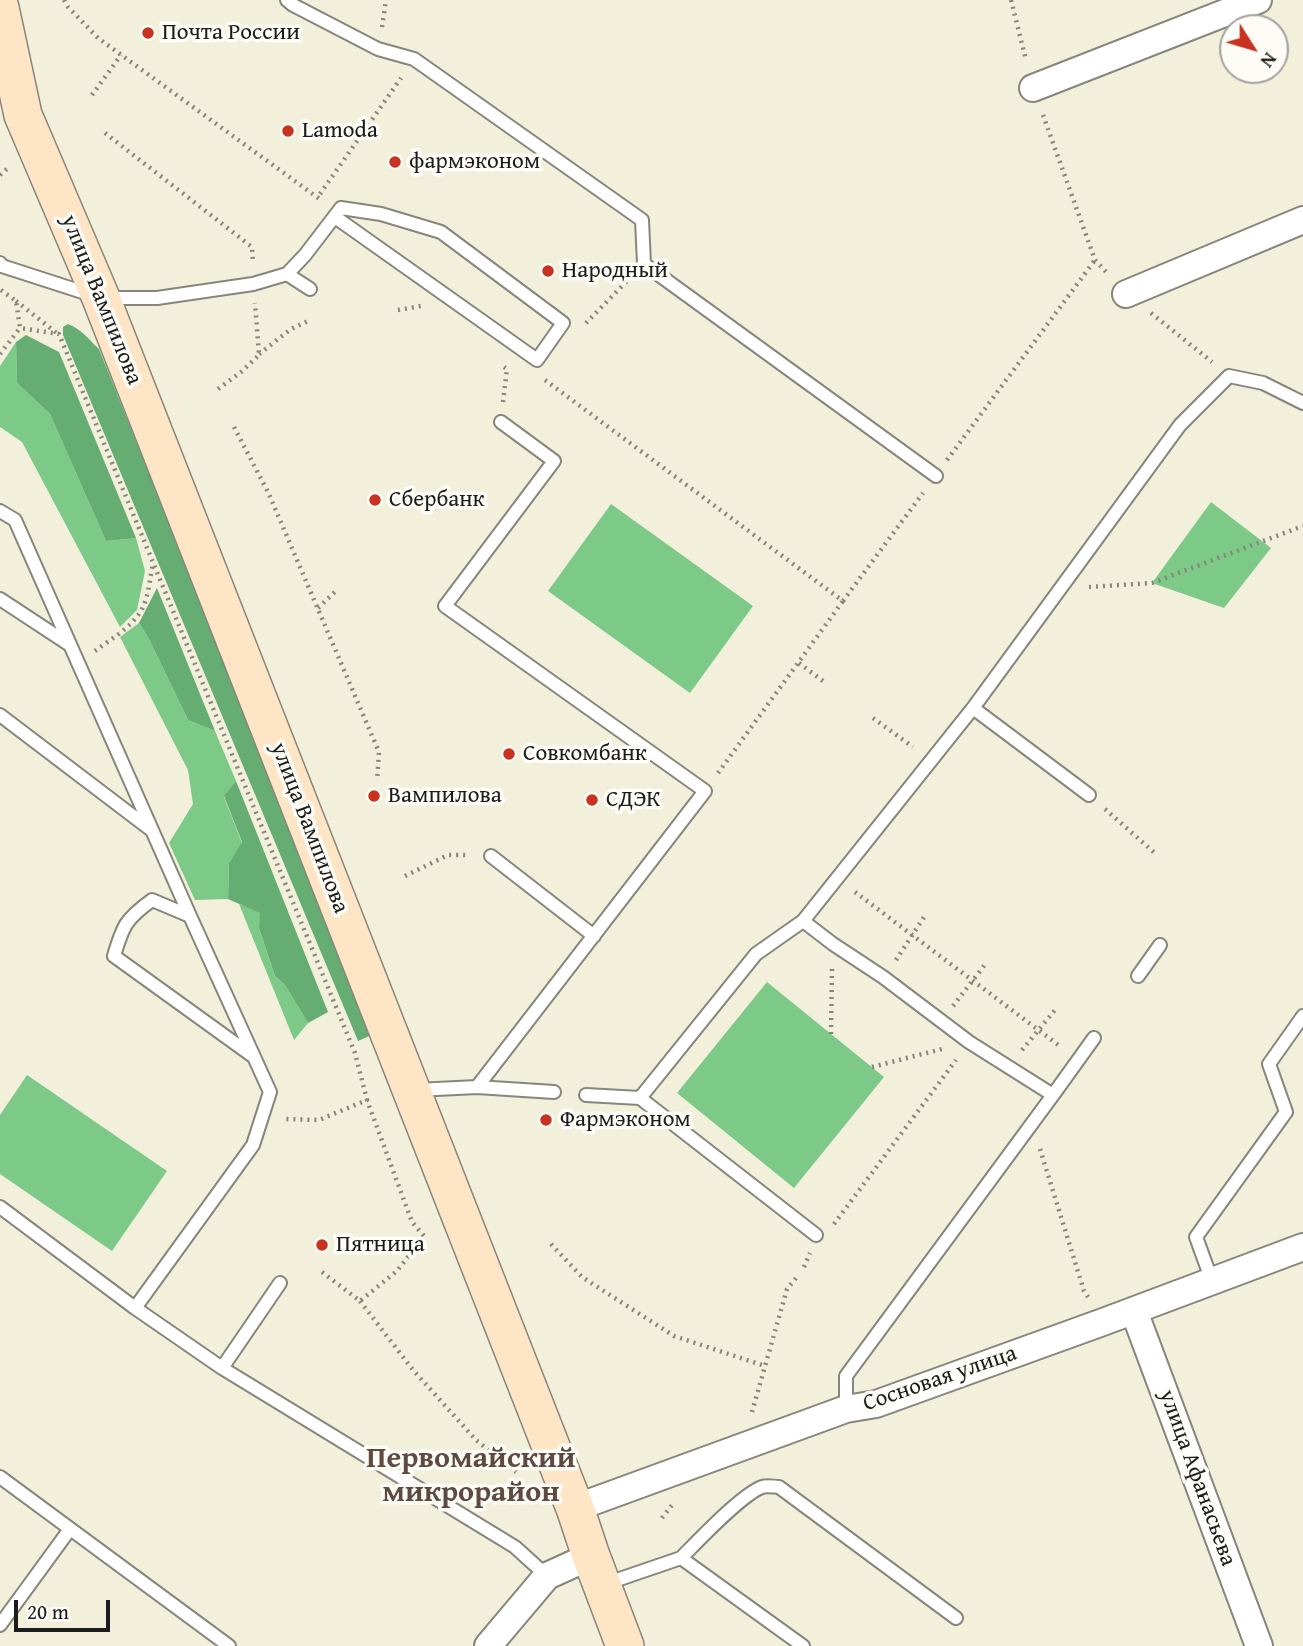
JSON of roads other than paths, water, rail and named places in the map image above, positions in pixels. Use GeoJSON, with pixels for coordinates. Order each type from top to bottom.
{"type":"FeatureCollection","features":[{"type":"Feature","properties":{"kind":"street"},"geometry":{"type":"LineString","coordinates":[[1033,88],[1258,0]]}},
{"type":"Feature","properties":{"kind":"street","name":"улица Вампилова"},"geometry":{"type":"LineString","coordinates":[[0,8],[23,115],[101,298],[575,1508],[625,1646]]}},
{"type":"Feature","properties":{"kind":"street"},"geometry":{"type":"LineString","coordinates":[[0,85],[23,115]]}},
{"type":"Feature","properties":{"kind":"street"},"geometry":{"type":"LineString","coordinates":[[1126,294],[1303,220]]}},
{"type":"Feature","properties":{"kind":"street","name":"Сосновая улица"},"geometry":{"type":"LineString","coordinates":[[575,1508],[846,1409],[876,1404],[1303,1247]]}},
{"type":"Feature","properties":{"kind":"street","name":"улица Афанасьева"},"geometry":{"type":"LineString","coordinates":[[1134,1311],[1259,1646]]}},
{"type":"Feature","properties":{"kind":"street"},"geometry":{"type":"LineString","coordinates":[[488,1646],[547,1576],[596,1571]]}},
{"type":"Feature","properties":{"kind":"lane"},"geometry":{"type":"LineString","coordinates":[[287,0],[379,49],[414,59],[642,219],[644,264],[936,476]]}},
{"type":"Feature","properties":{"kind":"lane"},"geometry":{"type":"LineString","coordinates":[[0,263],[2,266],[101,298],[157,298],[253,284],[287,274],[305,256],[338,212]]}},
{"type":"Feature","properties":{"kind":"lane"},"geometry":{"type":"LineString","coordinates":[[338,212],[381,214],[442,232],[563,323],[537,360],[338,212]]}},
{"type":"Feature","properties":{"kind":"lane"},"geometry":{"type":"LineString","coordinates":[[287,274],[310,289]]}},
{"type":"Feature","properties":{"kind":"lane"},"geometry":{"type":"LineString","coordinates":[[640,1098],[756,954],[803,921],[837,879],[973,708],[1180,425],[1229,376],[1263,383],[1303,403]]}},
{"type":"Feature","properties":{"kind":"lane"},"geometry":{"type":"LineString","coordinates":[[477,1087],[705,791],[445,606],[554,461],[501,422]]}},
{"type":"Feature","properties":{"kind":"lane"},"geometry":{"type":"LineString","coordinates":[[0,511],[15,520],[270,1092],[253,1145],[135,1308]]}},
{"type":"Feature","properties":{"kind":"lane"},"geometry":{"type":"LineString","coordinates":[[0,599],[71,646]]}},
{"type":"Feature","properties":{"kind":"lane"},"geometry":{"type":"LineString","coordinates":[[973,708],[1089,794]]}},
{"type":"Feature","properties":{"kind":"lane"},"geometry":{"type":"LineString","coordinates":[[0,715],[153,831]]}},
{"type":"Feature","properties":{"kind":"lane"},"geometry":{"type":"LineString","coordinates":[[491,856],[594,936]]}},
{"type":"Feature","properties":{"kind":"lane"},"geometry":{"type":"LineString","coordinates":[[190,916],[152,900],[134,914],[121,931],[114,956],[255,1058]]}},
{"type":"Feature","properties":{"kind":"lane"},"geometry":{"type":"LineString","coordinates":[[803,921],[969,1042],[1053,1095]]}},
{"type":"Feature","properties":{"kind":"lane"},"geometry":{"type":"LineString","coordinates":[[1138,976],[1160,945]]}},
{"type":"Feature","properties":{"kind":"lane"},"geometry":{"type":"LineString","coordinates":[[1212,1281],[1196,1237],[1286,1112],[1269,1064],[1303,1016]]}},
{"type":"Feature","properties":{"kind":"lane"},"geometry":{"type":"LineString","coordinates":[[846,1409],[846,1376],[1094,1038]]}},
{"type":"Feature","properties":{"kind":"lane"},"geometry":{"type":"LineString","coordinates":[[412,1090],[477,1087],[554,1092]]}},
{"type":"Feature","properties":{"kind":"lane"},"geometry":{"type":"LineString","coordinates":[[586,1095],[640,1098],[816,1235]]}},
{"type":"Feature","properties":{"kind":"lane"},"geometry":{"type":"LineString","coordinates":[[0,1207],[135,1308],[222,1368],[515,1547],[547,1576]]}},
{"type":"Feature","properties":{"kind":"lane"},"geometry":{"type":"LineString","coordinates":[[222,1368],[280,1283]]}},
{"type":"Feature","properties":{"kind":"lane"},"geometry":{"type":"LineString","coordinates":[[0,1477],[229,1646]]}},
{"type":"Feature","properties":{"kind":"lane"},"geometry":{"type":"LineString","coordinates":[[596,1571],[681,1558],[745,1498],[764,1486],[779,1487],[956,1618]]}},
{"type":"Feature","properties":{"kind":"lane"},"geometry":{"type":"LineString","coordinates":[[0,1625],[70,1529]]}},
{"type":"Feature","properties":{"kind":"lane"},"geometry":{"type":"LineString","coordinates":[[681,1558],[803,1646]]}},
{"type":"Feature","properties":{"kind":"place","name":"Почта России"},"geometry":{"type":"Point","coordinates":[148,33]}},
{"type":"Feature","properties":{"kind":"place","name":"Lamoda"},"geometry":{"type":"Point","coordinates":[288,131]}},
{"type":"Feature","properties":{"kind":"place","name":"фармэконом"},"geometry":{"type":"Point","coordinates":[395,162]}},
{"type":"Feature","properties":{"kind":"place","name":"Народный"},"geometry":{"type":"Point","coordinates":[548,271]}},
{"type":"Feature","properties":{"kind":"place","name":"Сбербанк"},"geometry":{"type":"Point","coordinates":[375,500]}},
{"type":"Feature","properties":{"kind":"place","name":"Совкомбанк"},"geometry":{"type":"Point","coordinates":[509,754]}},
{"type":"Feature","properties":{"kind":"place","name":"Вампилова"},"geometry":{"type":"Point","coordinates":[374,796]}},
{"type":"Feature","properties":{"kind":"place","name":"СДЭК"},"geometry":{"type":"Point","coordinates":[592,800]}},
{"type":"Feature","properties":{"kind":"place","name":"Фармэконом"},"geometry":{"type":"Point","coordinates":[546,1120]}},
{"type":"Feature","properties":{"kind":"place","name":"Пятница"},"geometry":{"type":"Point","coordinates":[322,1245]}},
{"type":"Feature","properties":{"kind":"district","name":"Первомайский микрорайон"},"geometry":{"type":"Point","coordinates":[471,1476]}}]}
